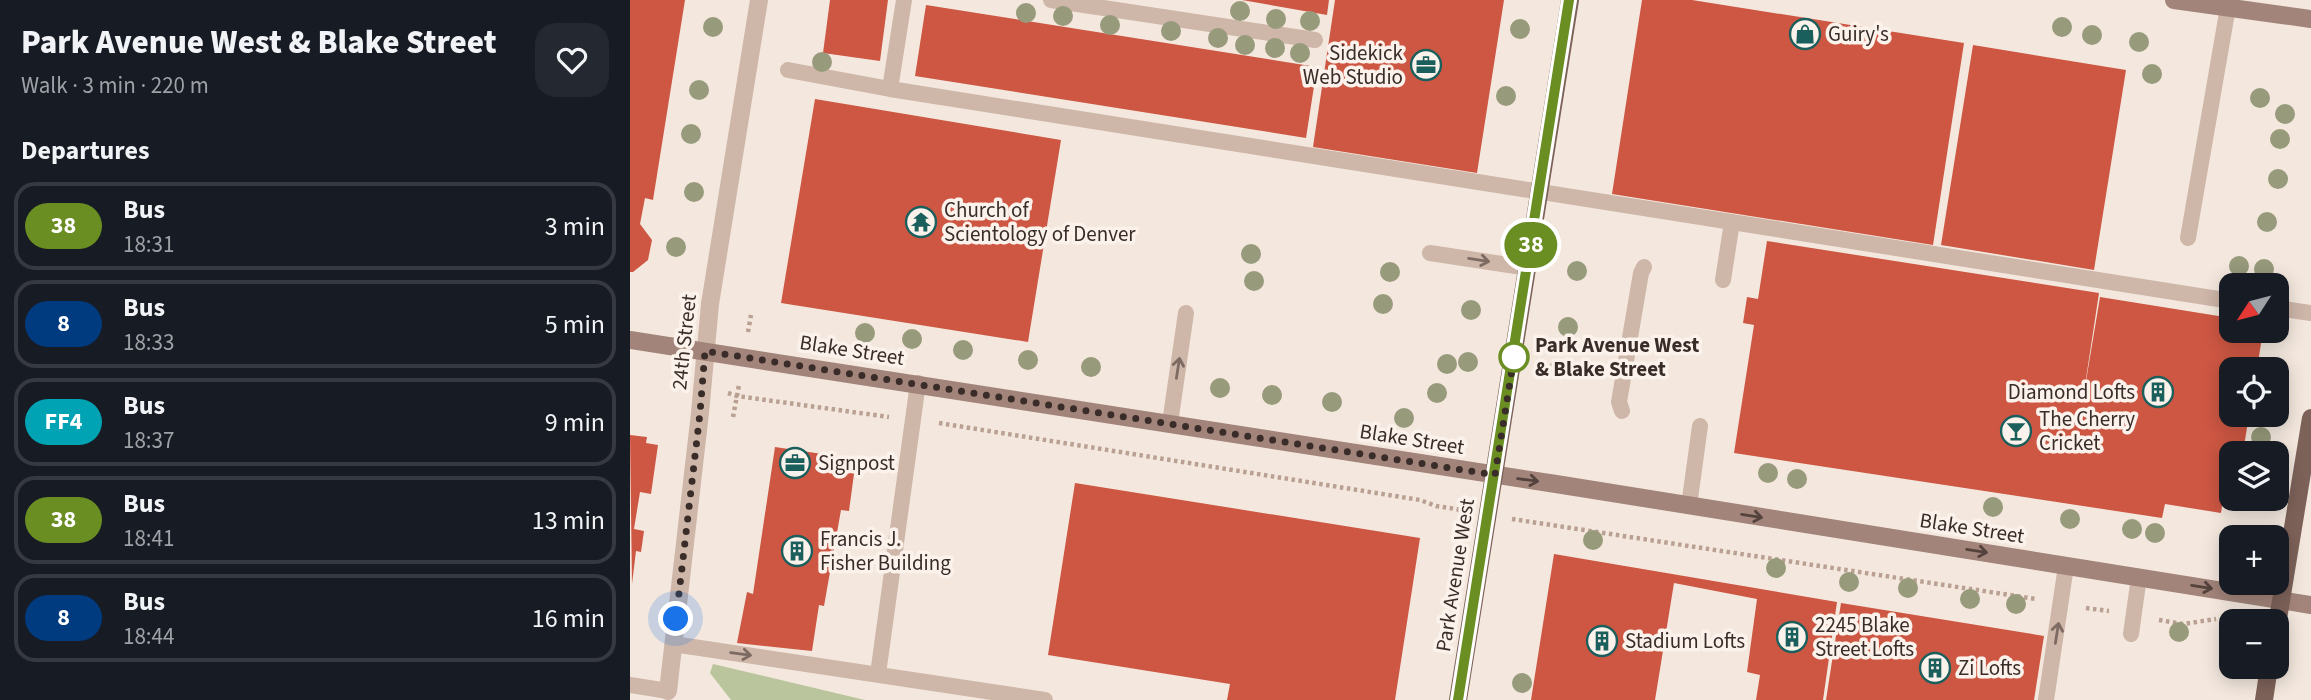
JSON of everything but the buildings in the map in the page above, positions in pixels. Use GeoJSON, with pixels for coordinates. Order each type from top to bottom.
{"type":"FeatureCollection","features":[{"type":"Feature","properties":{"kind":"main road","name":"Park Avenue West"},"geometry":{"type":"LineString","coordinates":[[1458,700],[1570,0]]}},
{"type":"Feature","properties":{"kind":"main road"},"geometry":{"type":"LineString","coordinates":[[2174,0],[2311,19]]}},
{"type":"Feature","properties":{"kind":"main road","name":"Blake Street"},"geometry":{"type":"LineString","coordinates":[[630,340],[918,383],[2311,604]]}},
{"type":"Feature","properties":{"kind":"main road"},"geometry":{"type":"LineString","coordinates":[[2280,609],[2311,418]]}},
{"type":"Feature","properties":{"kind":"main road"},"geometry":{"type":"LineString","coordinates":[[2264,700],[2267,679]]}},
{"type":"Feature","properties":{"kind":"street","name":"24th Street"},"geometry":{"type":"LineString","coordinates":[[664,695],[673,644],[710,304],[759,0]]}},
{"type":"Feature","properties":{"kind":"lane"},"geometry":{"type":"LineString","coordinates":[[890,89],[904,0]]}},
{"type":"Feature","properties":{"kind":"lane"},"geometry":{"type":"LineString","coordinates":[[1051,0],[1315,40]]}},
{"type":"Feature","properties":{"kind":"lane"},"geometry":{"type":"LineString","coordinates":[[2188,238],[2228,7]]}},
{"type":"Feature","properties":{"kind":"lane"},"geometry":{"type":"LineString","coordinates":[[788,70],[890,89],[2219,299]]}},
{"type":"Feature","properties":{"kind":"lane"},"geometry":{"type":"LineString","coordinates":[[1723,280],[1732,222]]}},
{"type":"Feature","properties":{"kind":"lane"},"geometry":{"type":"LineString","coordinates":[[1430,253],[1528,268]]}},
{"type":"Feature","properties":{"kind":"lane"},"geometry":{"type":"LineString","coordinates":[[1622,411],[1619,402],[1644,267]]}},
{"type":"Feature","properties":{"kind":"lane"},"geometry":{"type":"LineString","coordinates":[[2289,310],[2311,313]]}},
{"type":"Feature","properties":{"kind":"lane"},"geometry":{"type":"LineString","coordinates":[[1170,423],[1186,313]]}},
{"type":"Feature","properties":{"kind":"lane"},"geometry":{"type":"LineString","coordinates":[[878,674],[918,383]]}},
{"type":"Feature","properties":{"kind":"lane"},"geometry":{"type":"LineString","coordinates":[[1689,506],[1700,426]]}},
{"type":"Feature","properties":{"kind":"lane"},"geometry":{"type":"LineString","coordinates":[[2046,700],[2066,566]]}},
{"type":"Feature","properties":{"kind":"lane"},"geometry":{"type":"LineString","coordinates":[[2131,634],[2139,577]]}},
{"type":"Feature","properties":{"kind":"lane"},"geometry":{"type":"LineString","coordinates":[[673,644],[1045,700]]}},
{"type":"Feature","properties":{"kind":"lane"},"geometry":{"type":"LineString","coordinates":[[630,685],[664,695]]}},
{"type":"Feature","properties":{"kind":"path"},"geometry":{"type":"LineString","coordinates":[[748,397],[862,414]]}},
{"type":"Feature","properties":{"kind":"path"},"geometry":{"type":"LineString","coordinates":[[936,422],[1420,500]]}},
{"type":"Feature","properties":{"kind":"path"},"geometry":{"type":"LineString","coordinates":[[1562,527],[2183,624],[2194,622]]}},
{"type":"Feature","properties":{"kind":"green space"},"geometry":{"type":"Polygon","coordinates":[[[713,664],[865,700],[731,700],[710,673],[713,664]]]}},
{"type":"Feature","properties":{"kind":"bus line","name":"38"},"geometry":{"type":"LineString","coordinates":[[1458,700],[1569,0]]}},
{"type":"Feature","properties":{"kind":"place","name":"Guiry's"},"geometry":{"type":"Point","coordinates":[1805,34]}},
{"type":"Feature","properties":{"kind":"place","name":"Sidekick Web Studio"},"geometry":{"type":"Point","coordinates":[1426,65]}},
{"type":"Feature","properties":{"kind":"place","name":"Church of Scientology of Denver"},"geometry":{"type":"Point","coordinates":[921,222]}},
{"type":"Feature","properties":{"kind":"place","name":"Park Avenue West & Blake Street"},"geometry":{"type":"Point","coordinates":[1514,357]}},
{"type":"Feature","properties":{"kind":"place","name":"Diamond Lofts"},"geometry":{"type":"Point","coordinates":[2158,392]}},
{"type":"Feature","properties":{"kind":"place","name":"The Cherry Cricket"},"geometry":{"type":"Point","coordinates":[2016,431]}},
{"type":"Feature","properties":{"kind":"place","name":"Signpost"},"geometry":{"type":"Point","coordinates":[795,463]}},
{"type":"Feature","properties":{"kind":"place","name":"Francis J. Fisher Building"},"geometry":{"type":"Point","coordinates":[797,551]}},
{"type":"Feature","properties":{"kind":"place","name":"2245 Blake Street Lofts"},"geometry":{"type":"Point","coordinates":[1792,637]}},
{"type":"Feature","properties":{"kind":"place","name":"Stadium Lofts"},"geometry":{"type":"Point","coordinates":[1602,641]}},
{"type":"Feature","properties":{"kind":"place","name":"Zi Lofts"},"geometry":{"type":"Point","coordinates":[1935,668]}},
{"type":"Feature","properties":{"kind":"route"},"geometry":{"type":"LineString","coordinates":[[676,619],[705,351],[1495,475],[1516,345],[1514,357]]}}]}
